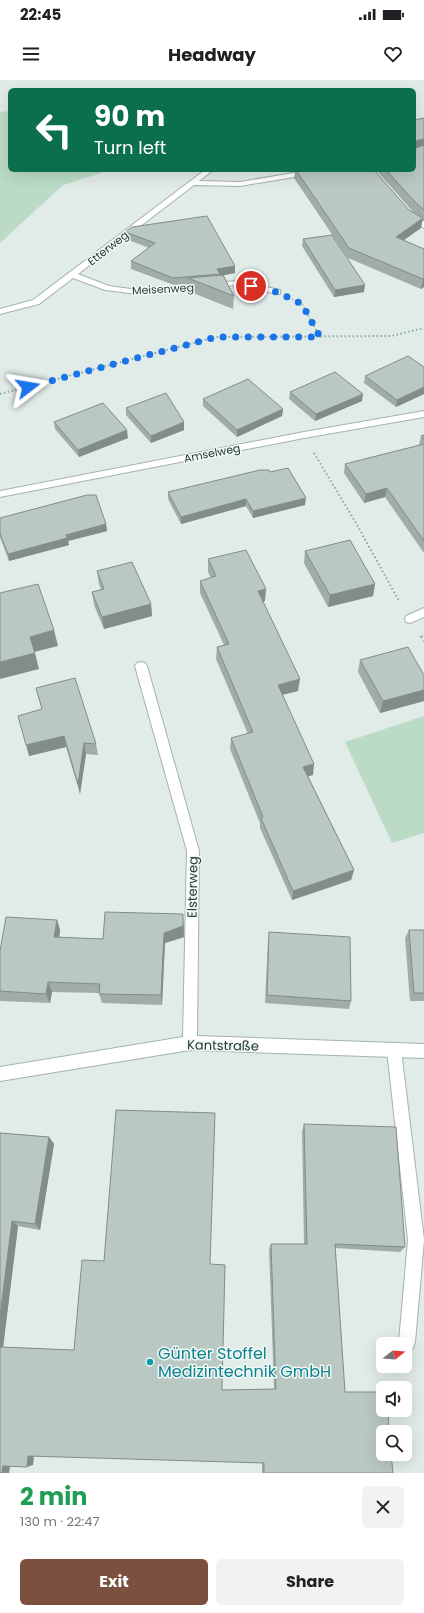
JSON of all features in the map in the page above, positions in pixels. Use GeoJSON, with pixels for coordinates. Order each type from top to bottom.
{"type":"FeatureCollection","features":[{"type":"Feature","properties":{"kind":"street","name":"Etterweg"},"geometry":{"type":"LineString","coordinates":[[0,312],[36,302],[206,172]]}},
{"type":"Feature","properties":{"kind":"street"},"geometry":{"type":"LineString","coordinates":[[192,183],[240,184],[312,172]]}},
{"type":"Feature","properties":{"kind":"street"},"geometry":{"type":"LineString","coordinates":[[406,211],[424,226]]}},
{"type":"Feature","properties":{"kind":"street","name":"Meisenweg"},"geometry":{"type":"LineString","coordinates":[[73,275],[108,288],[138,292],[238,283],[277,292]]}},
{"type":"Feature","properties":{"kind":"street","name":"Amselweg"},"geometry":{"type":"LineString","coordinates":[[0,494],[304,435],[424,414]]}},
{"type":"Feature","properties":{"kind":"street"},"geometry":{"type":"LineString","coordinates":[[410,619],[424,612]]}},
{"type":"Feature","properties":{"kind":"street","name":"Elsterweg"},"geometry":{"type":"LineString","coordinates":[[141,666],[193,851],[190,1043]]}},
{"type":"Feature","properties":{"kind":"street","name":"Kantstraße"},"geometry":{"type":"LineString","coordinates":[[0,1074],[190,1043],[424,1051]]}},
{"type":"Feature","properties":{"kind":"street"},"geometry":{"type":"LineString","coordinates":[[394,1050],[416,1240],[407,1337]]}},
{"type":"Feature","properties":{"kind":"path"},"geometry":{"type":"LineString","coordinates":[[277,292],[302,304],[320,337]]}},
{"type":"Feature","properties":{"kind":"path"},"geometry":{"type":"LineString","coordinates":[[0,394],[216,337],[391,336],[424,328]]}},
{"type":"Feature","properties":{"kind":"path"},"geometry":{"type":"LineString","coordinates":[[304,435],[424,641]]}},
{"type":"Feature","properties":{"kind":"green space"},"geometry":{"type":"Polygon","coordinates":[[[8,111],[8,172],[101,173],[63,185],[0,243],[0,112],[8,111]]]}},
{"type":"Feature","properties":{"kind":"green space"},"geometry":{"type":"Polygon","coordinates":[[[424,716],[424,833],[392,843],[345,742],[424,716]]]}},
{"type":"Feature","properties":{"kind":"building"},"geometry":{"type":"Polygon","coordinates":[[[424,118],[424,139],[416,141],[416,120],[424,118]]]}},
{"type":"Feature","properties":{"kind":"building"},"geometry":{"type":"Polygon","coordinates":[[[424,145],[424,210],[388,172],[416,172],[416,148],[424,145]]]}},
{"type":"Feature","properties":{"kind":"building"},"geometry":{"type":"Polygon","coordinates":[[[297,172],[376,172],[409,210],[423,218],[396,237],[424,249],[424,278],[423,279],[349,248],[297,172]]]}},
{"type":"Feature","properties":{"kind":"building"},"geometry":{"type":"Polygon","coordinates":[[[207,216],[235,266],[217,269],[220,274],[173,278],[131,261],[155,243],[125,232],[132,227],[207,216]]]}},
{"type":"Feature","properties":{"kind":"building"},"geometry":{"type":"Polygon","coordinates":[[[332,235],[365,285],[335,290],[303,239],[332,235]]]}},
{"type":"Feature","properties":{"kind":"building"},"geometry":{"type":"Polygon","coordinates":[[[223,275],[234,296],[188,278],[223,275]]]}},
{"type":"Feature","properties":{"kind":"building"},"geometry":{"type":"Polygon","coordinates":[[[408,356],[424,367],[424,387],[397,400],[365,376],[408,356]]]}},
{"type":"Feature","properties":{"kind":"building"},"geometry":{"type":"Polygon","coordinates":[[[335,372],[363,394],[316,414],[290,392],[335,372]]]}},
{"type":"Feature","properties":{"kind":"building"},"geometry":{"type":"Polygon","coordinates":[[[248,379],[283,409],[237,430],[203,399],[248,379]]]}},
{"type":"Feature","properties":{"kind":"building"},"geometry":{"type":"Polygon","coordinates":[[[166,393],[184,422],[151,436],[126,408],[166,393]]]}},
{"type":"Feature","properties":{"kind":"building"},"geometry":{"type":"Polygon","coordinates":[[[103,403],[127,430],[78,450],[54,422],[103,403]]]}},
{"type":"Feature","properties":{"kind":"building"},"geometry":{"type":"Polygon","coordinates":[[[424,444],[424,541],[387,488],[366,494],[345,464],[424,444]]]}},
{"type":"Feature","properties":{"kind":"building"},"geometry":{"type":"Polygon","coordinates":[[[288,468],[306,498],[253,511],[246,499],[181,517],[168,492],[260,470],[269,470],[270,472],[288,468]]]}},
{"type":"Feature","properties":{"kind":"building"},"geometry":{"type":"Polygon","coordinates":[[[87,495],[96,495],[106,524],[66,535],[67,538],[8,554],[0,534],[0,518],[87,495]]]}},
{"type":"Feature","properties":{"kind":"building"},"geometry":{"type":"Polygon","coordinates":[[[350,540],[375,584],[330,595],[305,551],[350,540]]]}},
{"type":"Feature","properties":{"kind":"building"},"geometry":{"type":"Polygon","coordinates":[[[246,550],[266,589],[258,591],[300,679],[278,685],[314,764],[303,767],[354,870],[293,891],[261,818],[263,817],[231,738],[253,732],[217,647],[229,644],[200,581],[216,576],[208,559],[246,550]]]}},
{"type":"Feature","properties":{"kind":"building"},"geometry":{"type":"Polygon","coordinates":[[[132,562],[151,604],[102,617],[92,592],[104,589],[97,571],[132,562]]]}},
{"type":"Feature","properties":{"kind":"building"},"geometry":{"type":"Polygon","coordinates":[[[38,584],[54,630],[30,637],[35,653],[0,662],[0,593],[38,584]]]}},
{"type":"Feature","properties":{"kind":"building"},"geometry":{"type":"Polygon","coordinates":[[[408,647],[424,675],[424,690],[383,701],[360,660],[408,647]]]}},
{"type":"Feature","properties":{"kind":"building"},"geometry":{"type":"Polygon","coordinates":[[[75,678],[96,744],[84,743],[78,784],[64,736],[26,745],[18,716],[42,709],[36,688],[75,678]]]}},
{"type":"Feature","properties":{"kind":"building"},"geometry":{"type":"Polygon","coordinates":[[[105,912],[183,914],[183,926],[164,933],[161,995],[99,994],[100,984],[48,982],[46,994],[0,991],[0,951],[6,917],[57,920],[54,937],[103,939],[105,912]]]}},
{"type":"Feature","properties":{"kind":"building"},"geometry":{"type":"Polygon","coordinates":[[[409,930],[424,930],[424,993],[414,993],[409,930]]]}},
{"type":"Feature","properties":{"kind":"building"},"geometry":{"type":"Polygon","coordinates":[[[269,932],[350,937],[351,1001],[267,995],[269,932]]]}},
{"type":"Feature","properties":{"kind":"building"},"geometry":{"type":"Polygon","coordinates":[[[116,1110],[215,1113],[210,1264],[225,1265],[222,1390],[276,1389],[271,1244],[307,1244],[304,1124],[396,1127],[405,1247],[335,1244],[345,1392],[376,1392],[376,1417],[388,1417],[389,1425],[376,1425],[376,1461],[392,1461],[393,1473],[264,1473],[264,1463],[28,1456],[27,1467],[3,1466],[2,1473],[0,1473],[0,1347],[74,1350],[82,1260],[104,1261],[116,1110]]]}},
{"type":"Feature","properties":{"kind":"building"},"geometry":{"type":"Polygon","coordinates":[[[0,1133],[49,1137],[35,1224],[12,1221],[0,1316],[0,1133]]]}},
{"type":"Feature","properties":{"kind":"place","name":"Günter Stoffel Medizintechnik GmbH"},"geometry":{"type":"Point","coordinates":[150,1362]}},
{"type":"Feature","properties":{"kind":"route"},"geometry":{"type":"LineString","coordinates":[[28,387],[216,337],[320,337],[302,304],[277,292],[251,286]]}}]}
